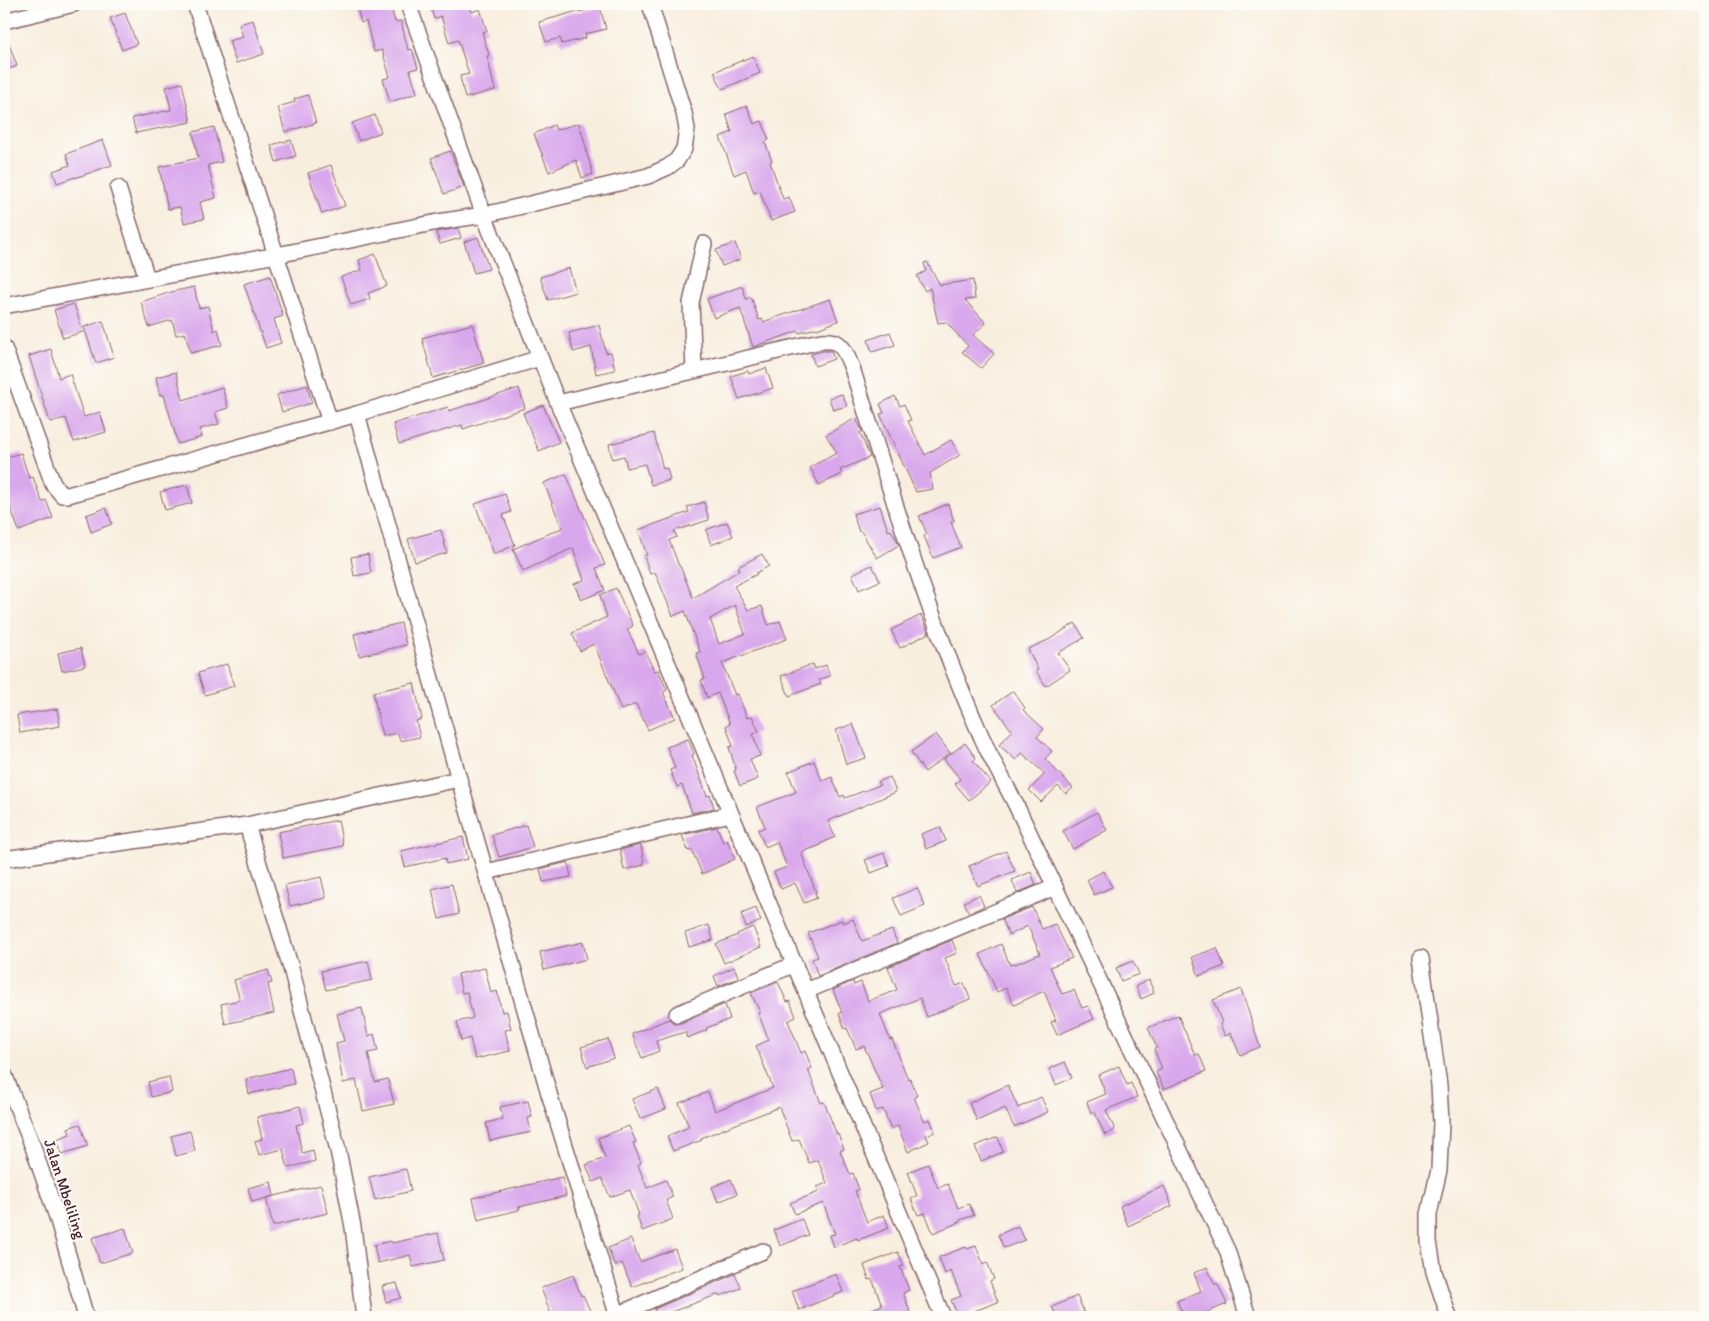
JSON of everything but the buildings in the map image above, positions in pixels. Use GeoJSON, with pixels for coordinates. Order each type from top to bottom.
{"type":"FeatureCollection","features":[{"type":"Feature","properties":{"kind":"street"},"geometry":{"type":"LineString","coordinates":[[4,21],[74,4]]}},
{"type":"Feature","properties":{"kind":"street"},"geometry":{"type":"LineString","coordinates":[[195,4],[330,422]]}},
{"type":"Feature","properties":{"kind":"street"},"geometry":{"type":"LineString","coordinates":[[408,4],[484,214],[558,404],[943,1317]]}},
{"type":"Feature","properties":{"kind":"street"},"geometry":{"type":"LineString","coordinates":[[4,306],[484,214],[648,176],[668,167],[677,160],[684,149],[687,129],[684,113],[650,4]]}},
{"type":"Feature","properties":{"kind":"street"},"geometry":{"type":"LineString","coordinates":[[118,188],[148,278]]}},
{"type":"Feature","properties":{"kind":"street"},"geometry":{"type":"LineString","coordinates":[[694,370],[691,303],[704,244]]}},
{"type":"Feature","properties":{"kind":"street"},"geometry":{"type":"LineString","coordinates":[[558,404],[826,340],[836,341],[840,345],[852,368],[912,556],[958,680],[988,751],[1016,805],[1227,1250],[1248,1317]]}},
{"type":"Feature","properties":{"kind":"street"},"geometry":{"type":"LineString","coordinates":[[4,348],[53,484],[62,495],[77,494],[330,422],[540,358]]}},
{"type":"Feature","properties":{"kind":"street"},"geometry":{"type":"LineString","coordinates":[[357,414],[550,1097],[618,1316],[764,1250]]}},
{"type":"Feature","properties":{"kind":"street"},"geometry":{"type":"LineString","coordinates":[[4,859],[247,825],[459,779]]}},
{"type":"Feature","properties":{"kind":"street"},"geometry":{"type":"LineString","coordinates":[[486,872],[730,814]]}},
{"type":"Feature","properties":{"kind":"street"},"geometry":{"type":"LineString","coordinates":[[247,825],[291,968],[338,1150],[353,1227],[364,1317]]}},
{"type":"Feature","properties":{"kind":"street"},"geometry":{"type":"LineString","coordinates":[[806,991],[1055,887]]}},
{"type":"Feature","properties":{"kind":"street"},"geometry":{"type":"LineString","coordinates":[[1421,958],[1439,1085],[1441,1123],[1439,1170],[1429,1214],[1429,1242],[1434,1272],[1450,1317]]}},
{"type":"Feature","properties":{"kind":"street"},"geometry":{"type":"LineString","coordinates":[[677,1014],[795,964]]}},
{"type":"Feature","properties":{"kind":"street","name":"Jalan Mbeliling"},"geometry":{"type":"LineString","coordinates":[[4,1074],[33,1147],[57,1217],[86,1317]]}}]}
